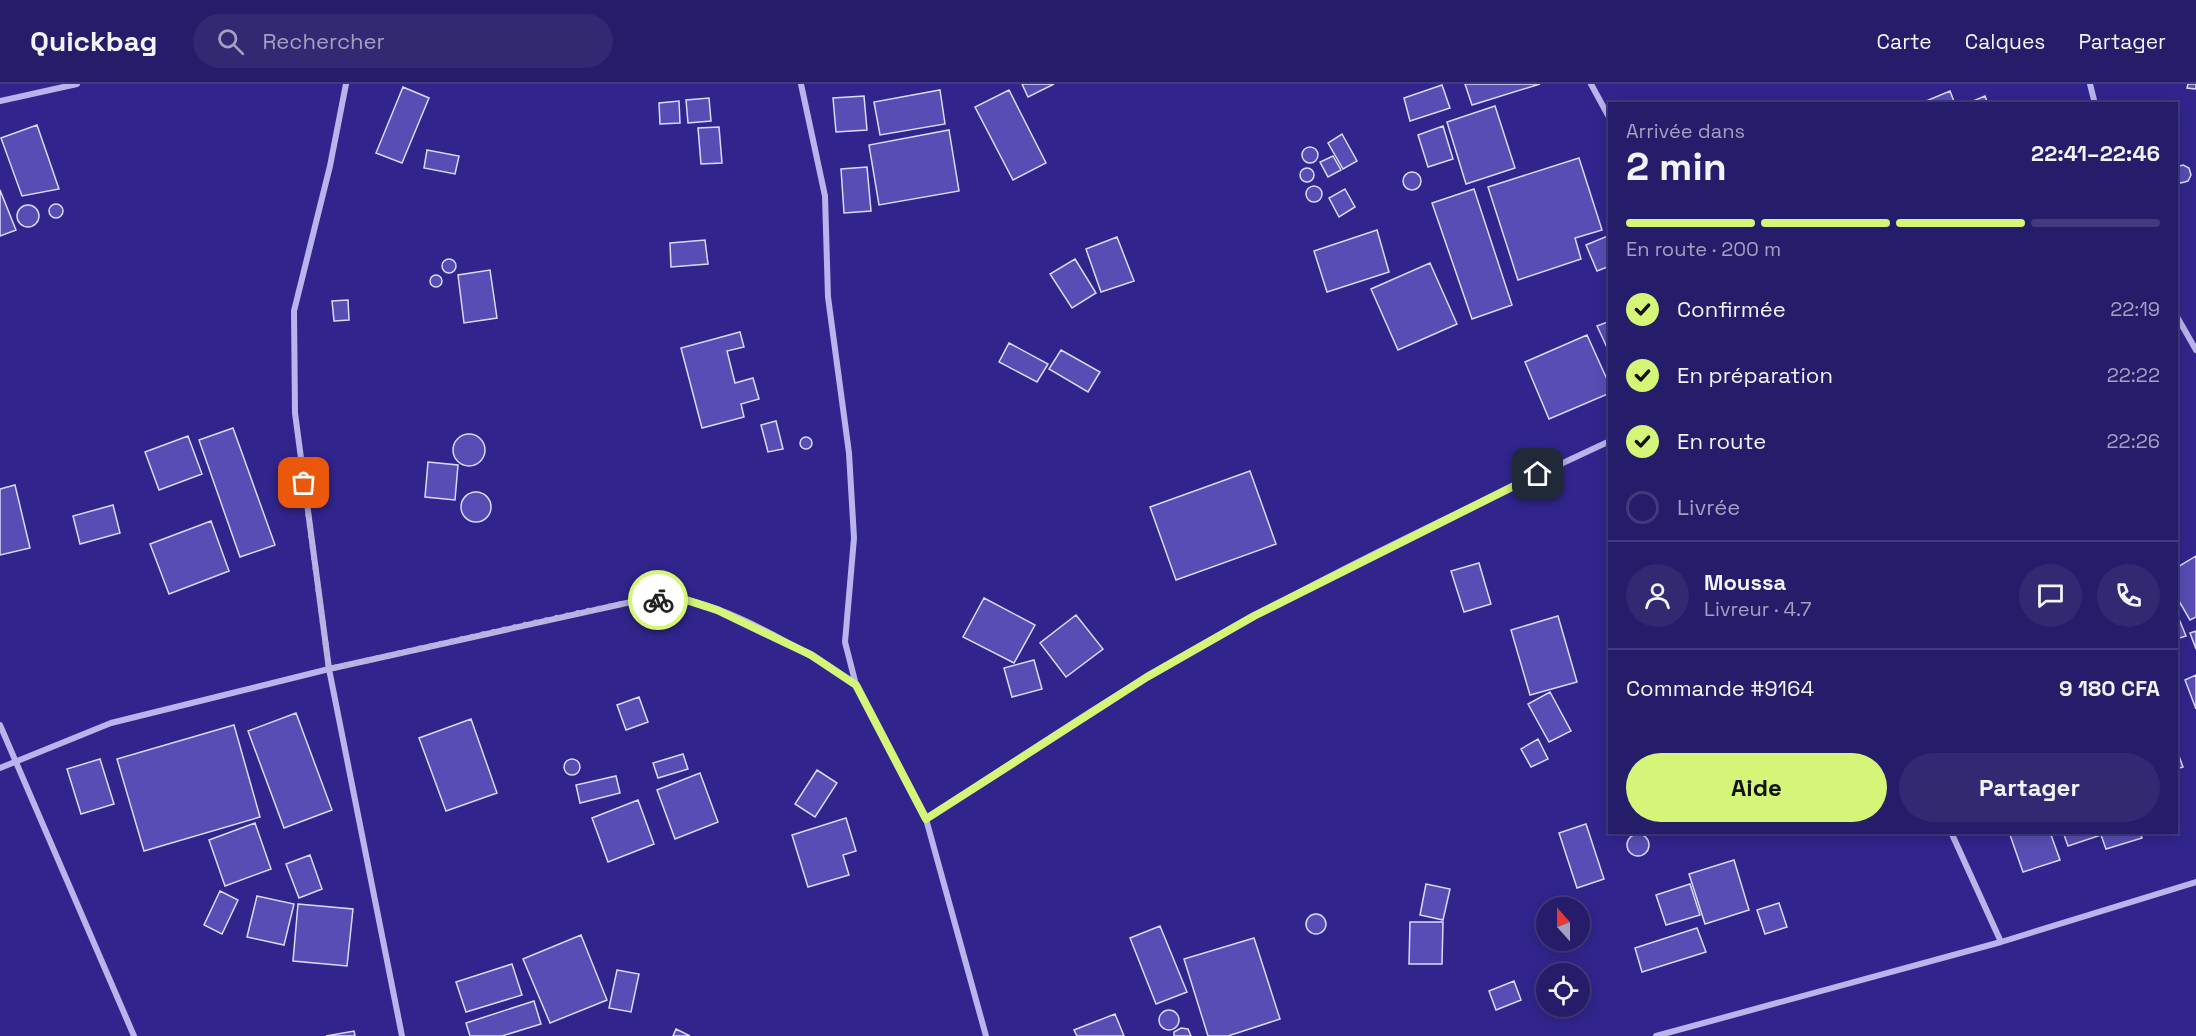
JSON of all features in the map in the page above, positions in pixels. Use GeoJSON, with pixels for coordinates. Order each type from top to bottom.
{"type":"FeatureCollection","features":[{"type":"Feature","properties":{"kind":"street"},"geometry":{"type":"LineString","coordinates":[[0,101],[77,84]]}},
{"type":"Feature","properties":{"kind":"street"},"geometry":{"type":"LineString","coordinates":[[346,84],[330,166],[294,311],[295,413],[329,669],[402,1036]]}},
{"type":"Feature","properties":{"kind":"street"},"geometry":{"type":"LineString","coordinates":[[801,84],[825,196],[828,297],[849,453],[854,538],[845,642],[856,685],[926,819],[986,1036]]}},
{"type":"Feature","properties":{"kind":"street"},"geometry":{"type":"LineString","coordinates":[[1591,84],[1608,115]]}},
{"type":"Feature","properties":{"kind":"street"},"geometry":{"type":"LineString","coordinates":[[2090,84],[2094,102]]}},
{"type":"Feature","properties":{"kind":"street"},"geometry":{"type":"LineString","coordinates":[[2178,318],[2196,350]]}},
{"type":"Feature","properties":{"kind":"street"},"geometry":{"type":"LineString","coordinates":[[926,819],[1147,677],[1254,616],[1520,483],[1608,442]]}},
{"type":"Feature","properties":{"kind":"street"},"geometry":{"type":"LineString","coordinates":[[0,768],[18,763],[75,736],[111,723],[329,669],[631,602],[680,598],[717,610],[811,655],[856,685]]}},
{"type":"Feature","properties":{"kind":"street"},"geometry":{"type":"LineString","coordinates":[[0,725],[134,1036]]}},
{"type":"Feature","properties":{"kind":"street"},"geometry":{"type":"LineString","coordinates":[[1952,834],[2001,942]]}},
{"type":"Feature","properties":{"kind":"street"},"geometry":{"type":"LineString","coordinates":[[1656,1036],[2001,942],[2196,882]]}},
{"type":"Feature","properties":{"kind":"building"},"geometry":{"type":"Polygon","coordinates":[[[1022,84],[1054,84],[1028,97],[1022,84]]]}},
{"type":"Feature","properties":{"kind":"building"},"geometry":{"type":"Polygon","coordinates":[[[1465,84],[1540,84],[1472,105],[1465,84]]]}},
{"type":"Feature","properties":{"kind":"building"},"geometry":{"type":"Polygon","coordinates":[[[2188,84],[2196,84],[2196,89],[2187,88],[2188,84]]]}},
{"type":"Feature","properties":{"kind":"building"},"geometry":{"type":"Polygon","coordinates":[[[1442,85],[1450,108],[1410,121],[1404,98],[1442,85]]]}},
{"type":"Feature","properties":{"kind":"building"},"geometry":{"type":"Polygon","coordinates":[[[403,87],[429,98],[402,163],[376,153],[403,87]]]}},
{"type":"Feature","properties":{"kind":"building"},"geometry":{"type":"Polygon","coordinates":[[[940,90],[945,124],[880,135],[874,102],[940,90]]]}},
{"type":"Feature","properties":{"kind":"building"},"geometry":{"type":"Polygon","coordinates":[[[1009,90],[1046,163],[1013,180],[975,107],[1009,90]]]}},
{"type":"Feature","properties":{"kind":"building"},"geometry":{"type":"Polygon","coordinates":[[[1950,91],[1954,102],[1924,102],[1950,91]]]}},
{"type":"Feature","properties":{"kind":"building"},"geometry":{"type":"Polygon","coordinates":[[[864,96],[867,130],[836,132],[833,98],[864,96]]]}},
{"type":"Feature","properties":{"kind":"building"},"geometry":{"type":"Polygon","coordinates":[[[1985,96],[1987,102],[1971,102],[1985,96]]]}},
{"type":"Feature","properties":{"kind":"building"},"geometry":{"type":"Polygon","coordinates":[[[709,98],[711,121],[688,123],[686,100],[709,98]]]}},
{"type":"Feature","properties":{"kind":"building"},"geometry":{"type":"Polygon","coordinates":[[[679,101],[680,123],[660,124],[659,103],[679,101]]]}},
{"type":"Feature","properties":{"kind":"building"},"geometry":{"type":"Polygon","coordinates":[[[1495,106],[1515,168],[1466,184],[1447,122],[1495,106]]]}},
{"type":"Feature","properties":{"kind":"building"},"geometry":{"type":"Polygon","coordinates":[[[37,125],[59,189],[22,196],[1,138],[37,125]]]}},
{"type":"Feature","properties":{"kind":"building"},"geometry":{"type":"Polygon","coordinates":[[[1443,126],[1453,159],[1428,167],[1418,135],[1443,126]]]}},
{"type":"Feature","properties":{"kind":"building"},"geometry":{"type":"Polygon","coordinates":[[[719,127],[722,163],[701,164],[698,128],[719,127]]]}},
{"type":"Feature","properties":{"kind":"building"},"geometry":{"type":"Polygon","coordinates":[[[949,130],[959,191],[879,205],[869,145],[949,130]]]}},
{"type":"Feature","properties":{"kind":"building"},"geometry":{"type":"Polygon","coordinates":[[[1342,134],[1357,161],[1343,169],[1328,143],[1342,134]]]}},
{"type":"Feature","properties":{"kind":"building"},"geometry":{"type":"Polygon","coordinates":[[[1310,147],[1318,155],[1310,163],[1302,155],[1310,147]]]}},
{"type":"Feature","properties":{"kind":"building"},"geometry":{"type":"Polygon","coordinates":[[[427,150],[459,156],[455,174],[424,168],[427,150]]]}},
{"type":"Feature","properties":{"kind":"building"},"geometry":{"type":"Polygon","coordinates":[[[1333,156],[1341,170],[1328,177],[1320,162],[1333,156]]]}},
{"type":"Feature","properties":{"kind":"building"},"geometry":{"type":"Polygon","coordinates":[[[1579,158],[1602,230],[1575,238],[1581,259],[1518,280],[1488,187],[1579,158]]]}},
{"type":"Feature","properties":{"kind":"building"},"geometry":{"type":"Polygon","coordinates":[[[2183,165],[2189,168],[2191,175],[2188,181],[2178,182],[2178,166],[2183,165]]]}},
{"type":"Feature","properties":{"kind":"building"},"geometry":{"type":"Polygon","coordinates":[[[867,167],[871,211],[844,213],[841,169],[867,167]]]}},
{"type":"Feature","properties":{"kind":"building"},"geometry":{"type":"Polygon","coordinates":[[[1307,168],[1312,170],[1314,175],[1312,180],[1307,182],[1302,180],[1300,175],[1302,170],[1307,168]]]}},
{"type":"Feature","properties":{"kind":"building"},"geometry":{"type":"Polygon","coordinates":[[[1412,172],[1418,175],[1421,181],[1418,187],[1412,190],[1406,187],[1403,181],[1406,175],[1412,172]]]}},
{"type":"Feature","properties":{"kind":"building"},"geometry":{"type":"Polygon","coordinates":[[[1314,186],[1320,188],[1322,194],[1320,200],[1314,202],[1308,200],[1306,194],[1308,188],[1314,186]]]}},
{"type":"Feature","properties":{"kind":"building"},"geometry":{"type":"Polygon","coordinates":[[[1345,189],[1355,207],[1339,217],[1329,198],[1345,189]]]}},
{"type":"Feature","properties":{"kind":"building"},"geometry":{"type":"Polygon","coordinates":[[[1474,189],[1512,305],[1472,319],[1432,203],[1474,189]]]}},
{"type":"Feature","properties":{"kind":"building"},"geometry":{"type":"Polygon","coordinates":[[[0,190],[16,230],[0,236],[0,190]]]}},
{"type":"Feature","properties":{"kind":"building"},"geometry":{"type":"Polygon","coordinates":[[[56,204],[61,206],[63,211],[61,216],[56,218],[51,216],[49,211],[51,206],[56,204]]]}},
{"type":"Feature","properties":{"kind":"building"},"geometry":{"type":"Polygon","coordinates":[[[28,205],[38,212],[39,216],[32,226],[28,227],[18,220],[17,216],[24,206],[28,205]]]}},
{"type":"Feature","properties":{"kind":"building"},"geometry":{"type":"Polygon","coordinates":[[[1377,230],[1389,272],[1327,292],[1314,251],[1377,230]]]}},
{"type":"Feature","properties":{"kind":"building"},"geometry":{"type":"Polygon","coordinates":[[[1608,236],[1608,267],[1597,271],[1586,245],[1608,236]]]}},
{"type":"Feature","properties":{"kind":"building"},"geometry":{"type":"Polygon","coordinates":[[[1117,237],[1134,281],[1101,292],[1086,249],[1117,237]]]}},
{"type":"Feature","properties":{"kind":"building"},"geometry":{"type":"Polygon","coordinates":[[[705,240],[708,264],[671,267],[670,243],[705,240]]]}},
{"type":"Feature","properties":{"kind":"building"},"geometry":{"type":"Polygon","coordinates":[[[446,259],[452,259],[456,266],[452,273],[446,273],[442,269],[442,263],[446,259]]]}},
{"type":"Feature","properties":{"kind":"building"},"geometry":{"type":"Polygon","coordinates":[[[1075,259],[1096,293],[1072,308],[1050,274],[1075,259]]]}},
{"type":"Feature","properties":{"kind":"building"},"geometry":{"type":"Polygon","coordinates":[[[1430,263],[1457,324],[1398,350],[1371,289],[1430,263]]]}},
{"type":"Feature","properties":{"kind":"building"},"geometry":{"type":"Polygon","coordinates":[[[490,270],[497,318],[464,323],[458,275],[490,270]]]}},
{"type":"Feature","properties":{"kind":"building"},"geometry":{"type":"Polygon","coordinates":[[[438,275],[442,281],[438,287],[434,287],[430,279],[438,275]]]}},
{"type":"Feature","properties":{"kind":"building"},"geometry":{"type":"Polygon","coordinates":[[[348,300],[349,320],[334,321],[332,301],[348,300]]]}},
{"type":"Feature","properties":{"kind":"building"},"geometry":{"type":"Polygon","coordinates":[[[1608,322],[1608,350],[1597,326],[1608,322]]]}},
{"type":"Feature","properties":{"kind":"building"},"geometry":{"type":"Polygon","coordinates":[[[740,332],[744,347],[727,351],[735,383],[753,378],[759,399],[741,404],[744,417],[702,428],[681,348],[740,332]]]}},
{"type":"Feature","properties":{"kind":"building"},"geometry":{"type":"Polygon","coordinates":[[[1587,335],[1608,382],[1608,394],[1549,419],[1525,362],[1587,335]]]}},
{"type":"Feature","properties":{"kind":"building"},"geometry":{"type":"Polygon","coordinates":[[[1009,343],[1048,364],[1037,382],[999,362],[1009,343]]]}},
{"type":"Feature","properties":{"kind":"building"},"geometry":{"type":"Polygon","coordinates":[[[1061,350],[1100,372],[1088,392],[1049,369],[1061,350]]]}},
{"type":"Feature","properties":{"kind":"building"},"geometry":{"type":"Polygon","coordinates":[[[776,421],[783,449],[768,452],[761,425],[776,421]]]}},
{"type":"Feature","properties":{"kind":"building"},"geometry":{"type":"Polygon","coordinates":[[[233,428],[275,545],[240,557],[199,440],[233,428]]]}},
{"type":"Feature","properties":{"kind":"building"},"geometry":{"type":"Polygon","coordinates":[[[469,434],[480,439],[485,450],[480,461],[469,466],[458,461],[453,450],[458,439],[469,434]]]}},
{"type":"Feature","properties":{"kind":"building"},"geometry":{"type":"Polygon","coordinates":[[[188,436],[202,474],[159,490],[145,452],[188,436]]]}},
{"type":"Feature","properties":{"kind":"building"},"geometry":{"type":"Polygon","coordinates":[[[808,437],[812,443],[808,449],[804,449],[800,441],[808,437]]]}},
{"type":"Feature","properties":{"kind":"building"},"geometry":{"type":"Polygon","coordinates":[[[428,462],[458,465],[455,500],[425,497],[428,462]]]}},
{"type":"Feature","properties":{"kind":"building"},"geometry":{"type":"Polygon","coordinates":[[[1250,471],[1276,544],[1176,580],[1150,507],[1250,471]]]}},
{"type":"Feature","properties":{"kind":"building"},"geometry":{"type":"Polygon","coordinates":[[[15,485],[30,548],[0,555],[0,489],[15,485]]]}},
{"type":"Feature","properties":{"kind":"building"},"geometry":{"type":"Polygon","coordinates":[[[476,492],[487,496],[491,507],[487,518],[476,522],[465,518],[461,507],[465,496],[476,492]]]}},
{"type":"Feature","properties":{"kind":"building"},"geometry":{"type":"Polygon","coordinates":[[[113,505],[120,533],[80,544],[73,516],[113,505]]]}},
{"type":"Feature","properties":{"kind":"building"},"geometry":{"type":"Polygon","coordinates":[[[211,521],[229,571],[169,594],[150,544],[211,521]]]}},
{"type":"Feature","properties":{"kind":"building"},"geometry":{"type":"Polygon","coordinates":[[[2196,556],[2196,617],[2190,620],[2178,599],[2178,567],[2196,556]]]}},
{"type":"Feature","properties":{"kind":"building"},"geometry":{"type":"Polygon","coordinates":[[[1479,563],[1491,604],[1464,612],[1451,571],[1479,563]]]}},
{"type":"Feature","properties":{"kind":"building"},"geometry":{"type":"Polygon","coordinates":[[[984,598],[1035,625],[1014,663],[963,637],[984,598]]]}},
{"type":"Feature","properties":{"kind":"building"},"geometry":{"type":"Polygon","coordinates":[[[1076,615],[1103,649],[1066,677],[1040,643],[1076,615]]]}},
{"type":"Feature","properties":{"kind":"building"},"geometry":{"type":"Polygon","coordinates":[[[1558,616],[1577,682],[1530,695],[1511,630],[1558,616]]]}},
{"type":"Feature","properties":{"kind":"building"},"geometry":{"type":"Polygon","coordinates":[[[2178,619],[2186,636],[2178,638],[2178,619]]]}},
{"type":"Feature","properties":{"kind":"building"},"geometry":{"type":"Polygon","coordinates":[[[2196,631],[2196,649],[2190,633],[2196,631]]]}},
{"type":"Feature","properties":{"kind":"building"},"geometry":{"type":"Polygon","coordinates":[[[1034,660],[1042,689],[1012,697],[1004,668],[1034,660]]]}},
{"type":"Feature","properties":{"kind":"building"},"geometry":{"type":"Polygon","coordinates":[[[2196,675],[2196,709],[2185,680],[2196,675]]]}},
{"type":"Feature","properties":{"kind":"building"},"geometry":{"type":"Polygon","coordinates":[[[1550,692],[1571,731],[1549,742],[1528,704],[1550,692]]]}},
{"type":"Feature","properties":{"kind":"building"},"geometry":{"type":"Polygon","coordinates":[[[639,697],[648,722],[626,730],[617,705],[639,697]]]}},
{"type":"Feature","properties":{"kind":"building"},"geometry":{"type":"Polygon","coordinates":[[[296,713],[332,810],[284,828],[248,731],[296,713]]]}},
{"type":"Feature","properties":{"kind":"building"},"geometry":{"type":"Polygon","coordinates":[[[471,719],[497,793],[446,811],[419,738],[471,719]]]}},
{"type":"Feature","properties":{"kind":"building"},"geometry":{"type":"Polygon","coordinates":[[[234,725],[260,817],[144,851],[117,759],[234,725]]]}},
{"type":"Feature","properties":{"kind":"building"},"geometry":{"type":"Polygon","coordinates":[[[1538,739],[1548,759],[1531,767],[1521,749],[1538,739]]]}},
{"type":"Feature","properties":{"kind":"building"},"geometry":{"type":"Polygon","coordinates":[[[2178,753],[2183,767],[2178,768],[2178,753]]]}},
{"type":"Feature","properties":{"kind":"building"},"geometry":{"type":"Polygon","coordinates":[[[683,754],[688,769],[658,778],[653,763],[683,754]]]}},
{"type":"Feature","properties":{"kind":"building"},"geometry":{"type":"Polygon","coordinates":[[[100,759],[114,804],[81,814],[67,769],[100,759]]]}},
{"type":"Feature","properties":{"kind":"building"},"geometry":{"type":"Polygon","coordinates":[[[569,759],[575,759],[580,767],[578,773],[569,775],[564,770],[564,764],[569,759]]]}},
{"type":"Feature","properties":{"kind":"building"},"geometry":{"type":"Polygon","coordinates":[[[817,770],[837,783],[815,817],[795,804],[817,770]]]}},
{"type":"Feature","properties":{"kind":"building"},"geometry":{"type":"Polygon","coordinates":[[[700,773],[718,822],[675,839],[657,790],[700,773]]]}},
{"type":"Feature","properties":{"kind":"building"},"geometry":{"type":"Polygon","coordinates":[[[616,776],[620,793],[580,803],[576,785],[616,776]]]}},
{"type":"Feature","properties":{"kind":"building"},"geometry":{"type":"Polygon","coordinates":[[[638,800],[654,844],[608,862],[592,818],[638,800]]]}},
{"type":"Feature","properties":{"kind":"building"},"geometry":{"type":"Polygon","coordinates":[[[846,818],[856,851],[843,855],[849,875],[808,887],[792,835],[846,818]]]}},
{"type":"Feature","properties":{"kind":"building"},"geometry":{"type":"Polygon","coordinates":[[[255,823],[271,869],[225,886],[209,840],[255,823]]]}},
{"type":"Feature","properties":{"kind":"building"},"geometry":{"type":"Polygon","coordinates":[[[1586,824],[1604,879],[1577,888],[1559,833],[1586,824]]]}},
{"type":"Feature","properties":{"kind":"building"},"geometry":{"type":"Polygon","coordinates":[[[1638,834],[1646,837],[1649,845],[1646,853],[1638,856],[1630,853],[1627,845],[1630,837],[1638,834]]]}},
{"type":"Feature","properties":{"kind":"building"},"geometry":{"type":"Polygon","coordinates":[[[2051,834],[2060,860],[2023,872],[2010,835],[2051,834]]]}},
{"type":"Feature","properties":{"kind":"building"},"geometry":{"type":"Polygon","coordinates":[[[2064,834],[2141,834],[2142,838],[2106,849],[2101,835],[2068,846],[2064,834]]]}},
{"type":"Feature","properties":{"kind":"building"},"geometry":{"type":"Polygon","coordinates":[[[310,855],[322,889],[299,898],[286,864],[310,855]]]}},
{"type":"Feature","properties":{"kind":"building"},"geometry":{"type":"Polygon","coordinates":[[[1734,860],[1749,910],[1705,924],[1689,874],[1734,860]]]}},
{"type":"Feature","properties":{"kind":"building"},"geometry":{"type":"Polygon","coordinates":[[[1426,884],[1450,889],[1443,920],[1420,915],[1426,884]]]}},
{"type":"Feature","properties":{"kind":"building"},"geometry":{"type":"Polygon","coordinates":[[[1690,884],[1700,915],[1666,925],[1656,895],[1690,884]]]}},
{"type":"Feature","properties":{"kind":"building"},"geometry":{"type":"Polygon","coordinates":[[[220,891],[238,900],[222,934],[204,925],[220,891]]]}},
{"type":"Feature","properties":{"kind":"building"},"geometry":{"type":"Polygon","coordinates":[[[257,896],[294,904],[284,945],[247,937],[257,896]]]}},
{"type":"Feature","properties":{"kind":"building"},"geometry":{"type":"Polygon","coordinates":[[[1779,903],[1787,927],[1765,934],[1757,910],[1779,903]]]}},
{"type":"Feature","properties":{"kind":"building"},"geometry":{"type":"Polygon","coordinates":[[[298,904],[353,909],[347,966],[293,961],[298,904]]]}},
{"type":"Feature","properties":{"kind":"building"},"geometry":{"type":"Polygon","coordinates":[[[1316,914],[1323,917],[1326,924],[1323,931],[1316,934],[1309,931],[1306,924],[1309,917],[1316,914]]]}},
{"type":"Feature","properties":{"kind":"building"},"geometry":{"type":"Polygon","coordinates":[[[1410,922],[1443,922],[1442,964],[1409,964],[1410,922]]]}},
{"type":"Feature","properties":{"kind":"building"},"geometry":{"type":"Polygon","coordinates":[[[1160,926],[1187,992],[1156,1004],[1130,938],[1160,926]]]}},
{"type":"Feature","properties":{"kind":"building"},"geometry":{"type":"Polygon","coordinates":[[[1697,928],[1706,952],[1642,972],[1635,948],[1697,928]]]}},
{"type":"Feature","properties":{"kind":"building"},"geometry":{"type":"Polygon","coordinates":[[[581,935],[607,1000],[550,1023],[523,959],[581,935]]]}},
{"type":"Feature","properties":{"kind":"building"},"geometry":{"type":"Polygon","coordinates":[[[1254,938],[1280,1019],[1228,1036],[1208,1036],[1184,959],[1254,938]]]}},
{"type":"Feature","properties":{"kind":"building"},"geometry":{"type":"Polygon","coordinates":[[[512,964],[522,995],[466,1012],[456,982],[512,964]]]}},
{"type":"Feature","properties":{"kind":"building"},"geometry":{"type":"Polygon","coordinates":[[[617,970],[639,974],[631,1012],[609,1008],[617,970]]]}},
{"type":"Feature","properties":{"kind":"building"},"geometry":{"type":"Polygon","coordinates":[[[1514,981],[1521,1000],[1496,1010],[1489,991],[1514,981]]]}},
{"type":"Feature","properties":{"kind":"building"},"geometry":{"type":"Polygon","coordinates":[[[534,1001],[541,1024],[502,1036],[470,1036],[466,1023],[534,1001]]]}},
{"type":"Feature","properties":{"kind":"building"},"geometry":{"type":"Polygon","coordinates":[[[1169,1010],[1176,1013],[1179,1020],[1176,1027],[1169,1030],[1162,1027],[1159,1020],[1162,1013],[1169,1010]]]}},
{"type":"Feature","properties":{"kind":"building"},"geometry":{"type":"Polygon","coordinates":[[[1115,1014],[1124,1036],[1077,1036],[1074,1030],[1115,1014]]]}},
{"type":"Feature","properties":{"kind":"building"},"geometry":{"type":"Polygon","coordinates":[[[1181,1028],[1188,1029],[1191,1036],[1174,1036],[1174,1032],[1181,1028]]]}},
{"type":"Feature","properties":{"kind":"building"},"geometry":{"type":"Polygon","coordinates":[[[676,1029],[690,1036],[673,1036],[676,1029]]]}},
{"type":"Feature","properties":{"kind":"building"},"geometry":{"type":"Polygon","coordinates":[[[354,1031],[355,1036],[326,1036],[354,1031]]]}},
{"type":"Feature","properties":{"kind":"way so far"},"geometry":{"type":"LineString","coordinates":[[304,483],[329,669],[578,613],[631,602],[658,600]]}},
{"type":"Feature","properties":{"kind":"route"},"geometry":{"type":"LineString","coordinates":[[658,600],[680,598],[717,610],[811,655],[856,685],[926,819],[1147,677],[1254,616],[1538,474]]}}]}
